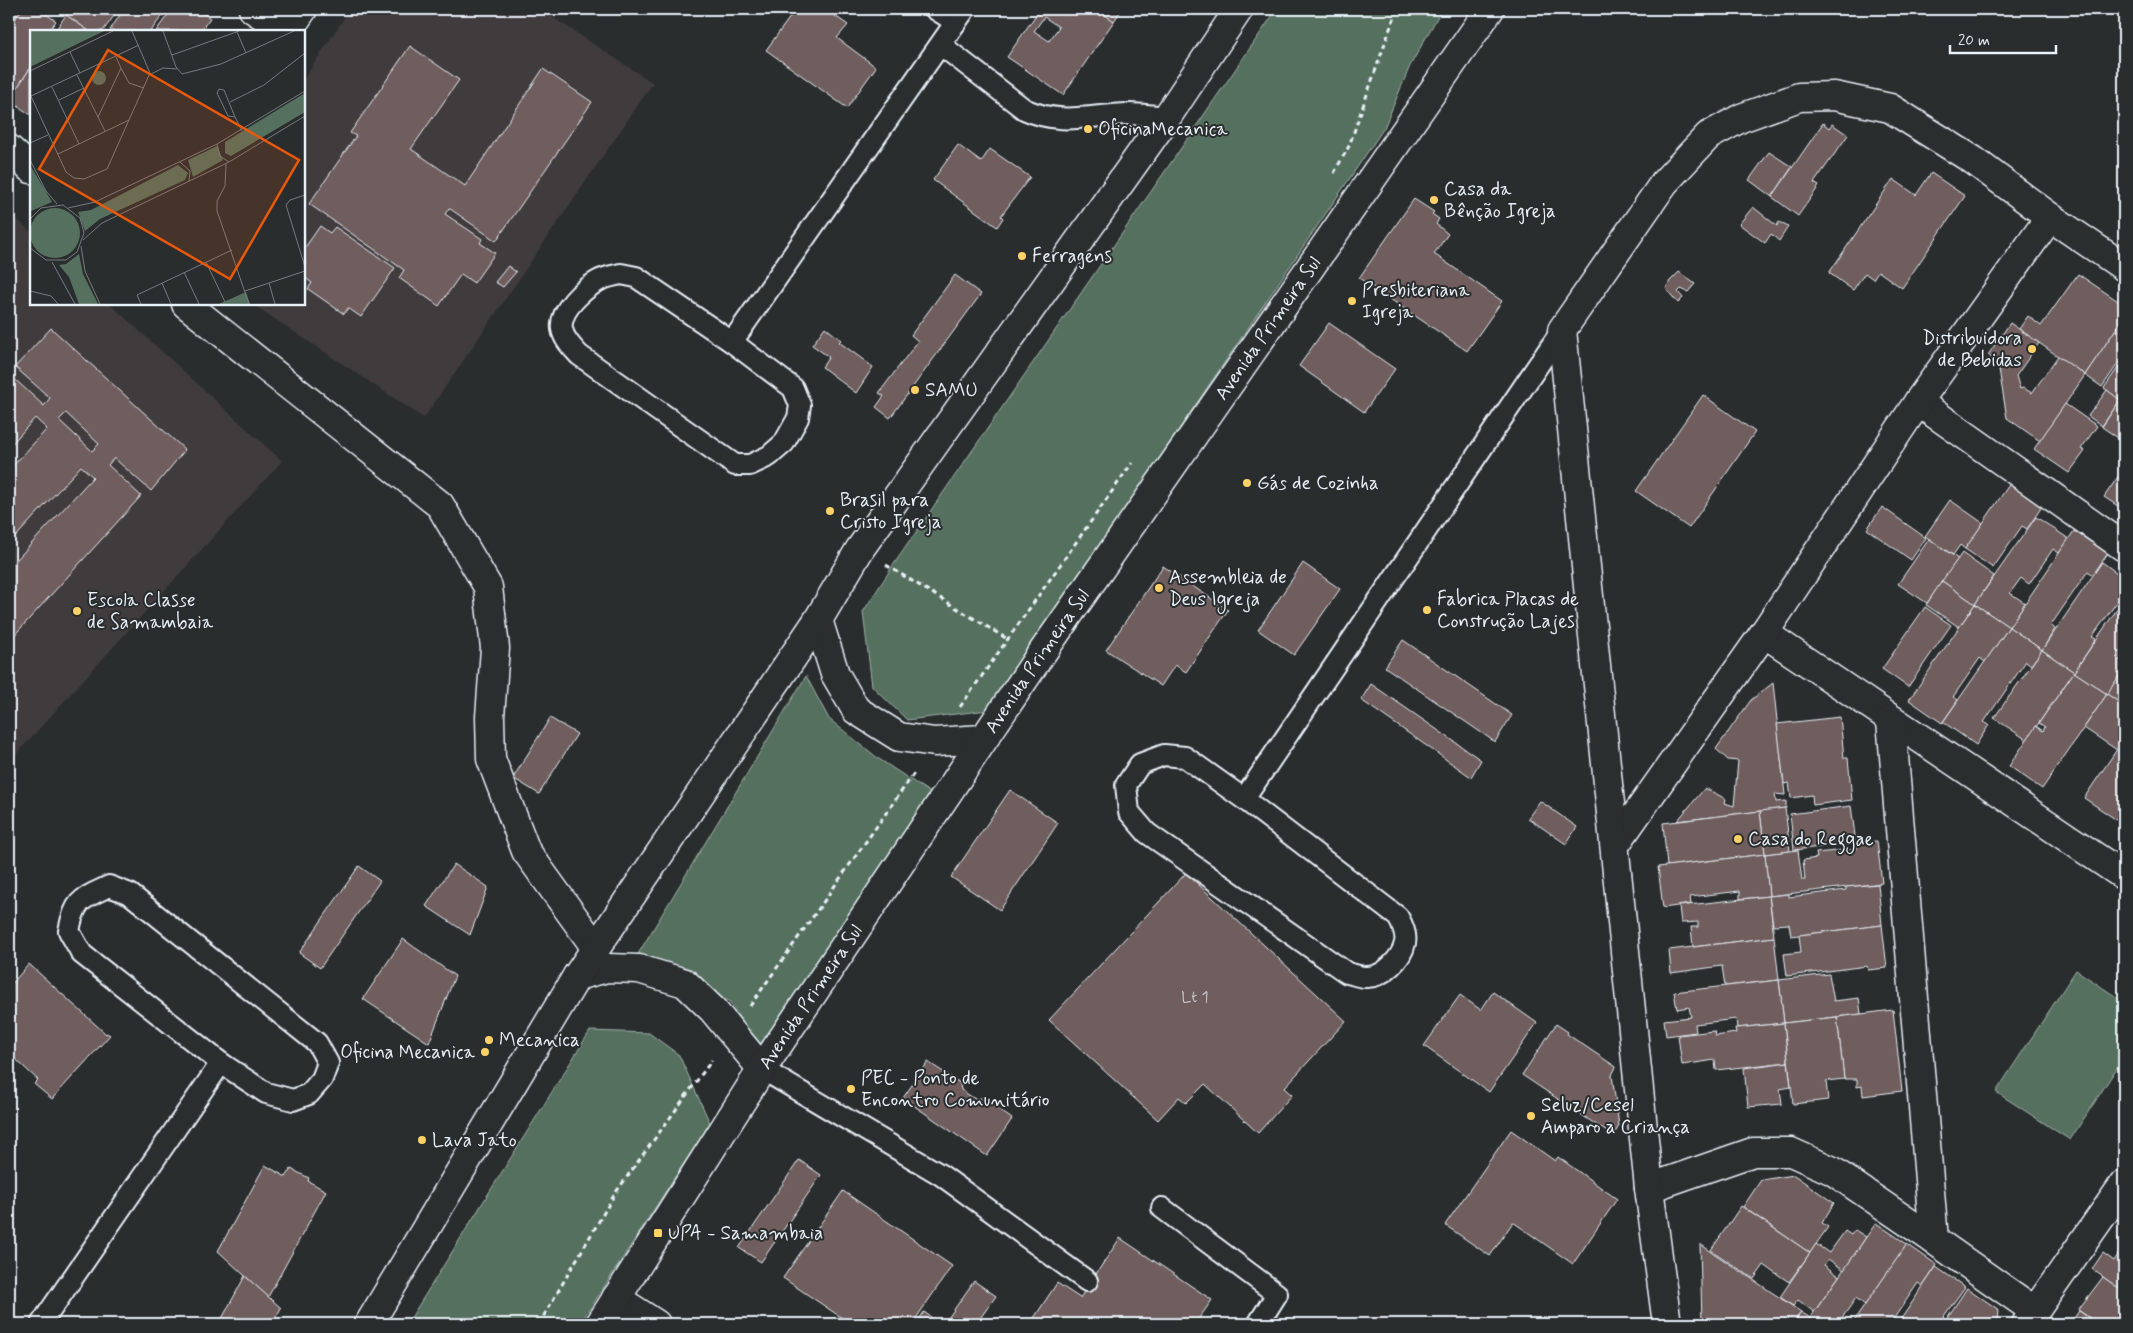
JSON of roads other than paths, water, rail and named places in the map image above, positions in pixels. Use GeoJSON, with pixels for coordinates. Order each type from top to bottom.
{"type":"FeatureCollection","features":[{"type":"Feature","properties":{"kind":"street"},"geometry":{"type":"LineString","coordinates":[[253,9],[285,30]]}},
{"type":"Feature","properties":{"kind":"street"},"geometry":{"type":"LineString","coordinates":[[288,30],[303,9]]}},
{"type":"Feature","properties":{"kind":"street"},"geometry":{"type":"LineString","coordinates":[[369,1324],[577,976],[818,620],[860,549],[1167,117],[1239,9]]}},
{"type":"Feature","properties":{"kind":"street","name":"Avenida Primeira Sul"},"geometry":{"type":"LineString","coordinates":[[600,1324],[762,1069],[1037,660],[1490,9]]}},
{"type":"Feature","properties":{"kind":"street"},"geometry":{"type":"LineString","coordinates":[[1666,1323],[1649,1188],[1562,330],[1664,183],[1708,136],[1741,118],[1799,97],[1834,96],[1890,108],[1973,160],[2050,217],[2124,267]]}},
{"type":"Feature","properties":{"kind":"street"},"geometry":{"type":"LineString","coordinates":[[9,149],[30,169]]}},
{"type":"Feature","properties":{"kind":"street"},"geometry":{"type":"LineString","coordinates":[[1615,845],[1764,633],[1918,402],[2050,217]]}},
{"type":"Feature","properties":{"kind":"street"},"geometry":{"type":"LineString","coordinates":[[187,305],[440,504],[488,587],[496,648],[490,717],[491,759],[526,851],[596,948]]}},
{"type":"Feature","properties":{"kind":"street"},"geometry":{"type":"LineString","coordinates":[[1918,402],[2124,546]]}},
{"type":"Feature","properties":{"kind":"street"},"geometry":{"type":"LineString","coordinates":[[818,620],[834,674],[856,710],[899,737],[935,742],[984,740]]}},
{"type":"Feature","properties":{"kind":"street"},"geometry":{"type":"LineString","coordinates":[[1764,633],[2124,876]]}},
{"type":"Feature","properties":{"kind":"street"},"geometry":{"type":"LineString","coordinates":[[1891,720],[1934,1240]]}},
{"type":"Feature","properties":{"kind":"street"},"geometry":{"type":"LineString","coordinates":[[577,976],[607,968],[640,969],[685,983],[713,1010],[762,1069]]}},
{"type":"Feature","properties":{"kind":"street"},"geometry":{"type":"LineString","coordinates":[[1649,1188],[1753,1152],[1791,1152],[1834,1171],[1934,1240],[2031,1318],[2124,1184]]}},
{"type":"Feature","properties":{"kind":"street"},"geometry":{"type":"LineString","coordinates":[[616,1298],[656,1324]]}},
{"type":"Feature","properties":{"kind":"lane"},"geometry":{"type":"LineString","coordinates":[[732,342],[960,16],[935,9]]}},
{"type":"Feature","properties":{"kind":"lane"},"geometry":{"type":"LineString","coordinates":[[940,46],[1024,108],[1040,116],[1058,119],[1128,114],[1167,117]]}},
{"type":"Feature","properties":{"kind":"lane"},"geometry":{"type":"LineString","coordinates":[[620,274],[636,277],[732,342],[793,388],[800,405],[798,418],[784,443],[768,456],[750,465],[736,465],[579,355],[568,343],[562,328],[565,314],[580,294],[600,280],[620,274]]}},
{"type":"Feature","properties":{"kind":"lane"},"geometry":{"type":"LineString","coordinates":[[1244,799],[1562,330]]}},
{"type":"Feature","properties":{"kind":"lane"},"geometry":{"type":"LineString","coordinates":[[1164,755],[1186,757],[1244,799],[1398,917],[1404,927],[1406,942],[1398,959],[1383,972],[1368,978],[1347,973],[1147,833],[1129,812],[1126,785],[1140,764],[1164,755]]}},
{"type":"Feature","properties":{"kind":"lane"},"geometry":{"type":"LineString","coordinates":[[109,886],[130,894],[317,1042],[328,1064],[322,1080],[309,1094],[293,1100],[266,1093],[221,1064],[82,954],[69,931],[72,914],[81,899],[109,886]]}},
{"type":"Feature","properties":{"kind":"lane"},"geometry":{"type":"LineString","coordinates":[[40,1324],[221,1064]]}},
{"type":"Feature","properties":{"kind":"lane"},"geometry":{"type":"LineString","coordinates":[[762,1069],[941,1175],[1086,1281]]}},
{"type":"Feature","properties":{"kind":"lane"},"geometry":{"type":"LineString","coordinates":[[1162,1208],[1277,1294],[1258,1324]]}},
{"type":"Feature","properties":{"kind":"place","name":"OficinaMecanica"},"geometry":{"type":"Point","coordinates":[1088,129]}},
{"type":"Feature","properties":{"kind":"place","name":"Casa da Bênção Igreja"},"geometry":{"type":"Point","coordinates":[1434,200]}},
{"type":"Feature","properties":{"kind":"place","name":"Ferragens"},"geometry":{"type":"Point","coordinates":[1022,256]}},
{"type":"Feature","properties":{"kind":"place","name":"Presbiteriana Igreja"},"geometry":{"type":"Point","coordinates":[1352,301]}},
{"type":"Feature","properties":{"kind":"place","name":"Distribuidora de Bebidas"},"geometry":{"type":"Point","coordinates":[2032,349]}},
{"type":"Feature","properties":{"kind":"place","name":"SAMU"},"geometry":{"type":"Point","coordinates":[915,390]}},
{"type":"Feature","properties":{"kind":"place","name":"Gás de Cozinha"},"geometry":{"type":"Point","coordinates":[1247,483]}},
{"type":"Feature","properties":{"kind":"place","name":"Brasil para Cristo Igreja"},"geometry":{"type":"Point","coordinates":[830,511]}},
{"type":"Feature","properties":{"kind":"place","name":"Assembleia de Deus Igreja"},"geometry":{"type":"Point","coordinates":[1159,588]}},
{"type":"Feature","properties":{"kind":"place","name":"Fabrica Placas de Construção Lajes"},"geometry":{"type":"Point","coordinates":[1427,610]}},
{"type":"Feature","properties":{"kind":"place","name":"Escola Classe de Samambaia"},"geometry":{"type":"Point","coordinates":[77,611]}},
{"type":"Feature","properties":{"kind":"place","name":"Casa do Reggae"},"geometry":{"type":"Point","coordinates":[1738,839]}},
{"type":"Feature","properties":{"kind":"place","name":"Mecanica"},"geometry":{"type":"Point","coordinates":[489,1040]}},
{"type":"Feature","properties":{"kind":"place","name":"Oficina Mecanica"},"geometry":{"type":"Point","coordinates":[485,1052]}},
{"type":"Feature","properties":{"kind":"place","name":"PEC - Ponto de Encontro Comunitário"},"geometry":{"type":"Point","coordinates":[851,1089]}},
{"type":"Feature","properties":{"kind":"place","name":"Seluz/Cesel Amparo a Criança"},"geometry":{"type":"Point","coordinates":[1531,1116]}},
{"type":"Feature","properties":{"kind":"place","name":"Lava Jato"},"geometry":{"type":"Point","coordinates":[422,1140]}},
{"type":"Feature","properties":{"kind":"place","name":"UPA - Samambaia"},"geometry":{"type":"Point","coordinates":[658,1233]}}]}
